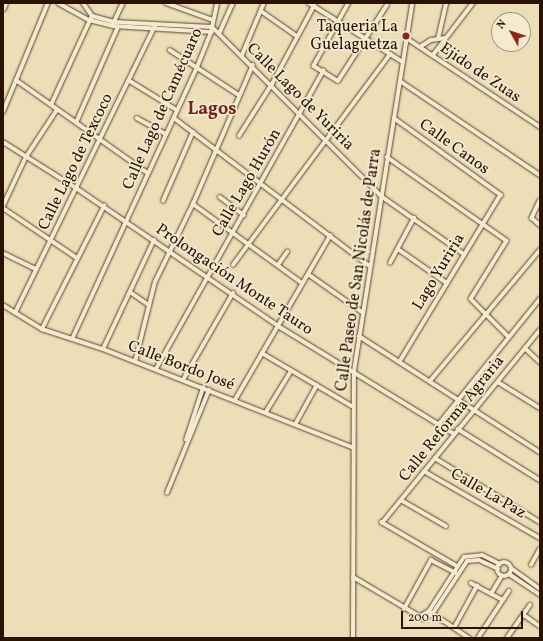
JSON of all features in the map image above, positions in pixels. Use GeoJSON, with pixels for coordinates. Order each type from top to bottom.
{"type":"FeatureCollection","features":[{"type":"Feature","properties":{"kind":"main road"},"geometry":{"type":"LineString","coordinates":[[3,8],[5,3]]}},
{"type":"Feature","properties":{"kind":"street"},"geometry":{"type":"LineString","coordinates":[[3,112],[48,3]]}},
{"type":"Feature","properties":{"kind":"street"},"geometry":{"type":"LineString","coordinates":[[58,3],[91,18],[113,24],[118,27],[155,29],[212,29]]}},
{"type":"Feature","properties":{"kind":"street"},"geometry":{"type":"LineString","coordinates":[[113,24],[123,3]]}},
{"type":"Feature","properties":{"kind":"street"},"geometry":{"type":"LineString","coordinates":[[166,3],[213,20]]}},
{"type":"Feature","properties":{"kind":"street","name":"Calle Lago de Camécuaro"},"geometry":{"type":"LineString","coordinates":[[72,339],[197,67],[212,29],[216,3]]}},
{"type":"Feature","properties":{"kind":"street"},"geometry":{"type":"LineString","coordinates":[[113,24],[155,23],[212,29],[219,33],[233,3]]}},
{"type":"Feature","properties":{"kind":"street"},"geometry":{"type":"LineString","coordinates":[[242,56],[264,3]]}},
{"type":"Feature","properties":{"kind":"street"},"geometry":{"type":"LineString","coordinates":[[309,3],[402,62]]}},
{"type":"Feature","properties":{"kind":"street"},"geometry":{"type":"LineString","coordinates":[[349,3],[314,66],[338,81],[387,5]]}},
{"type":"Feature","properties":{"kind":"street","name":"Calle Paseo de San Nicolás de Parra"},"geometry":{"type":"LineString","coordinates":[[353,638],[352,406],[354,371],[362,312],[412,3]]}},
{"type":"Feature","properties":{"kind":"street"},"geometry":{"type":"LineString","coordinates":[[438,38],[446,3]]}},
{"type":"Feature","properties":{"kind":"street"},"geometry":{"type":"LineString","coordinates":[[433,55],[473,3]]}},
{"type":"Feature","properties":{"kind":"street"},"geometry":{"type":"LineString","coordinates":[[51,105],[91,18],[86,4]]}},
{"type":"Feature","properties":{"kind":"street"},"geometry":{"type":"LineString","coordinates":[[239,136],[272,84],[314,6]]}},
{"type":"Feature","properties":{"kind":"street"},"geometry":{"type":"LineString","coordinates":[[261,11],[297,36]]}},
{"type":"Feature","properties":{"kind":"street","name":"Calle Lago de Texcoco"},"geometry":{"type":"LineString","coordinates":[[16,311],[130,81],[155,29],[155,23]]}},
{"type":"Feature","properties":{"kind":"street"},"geometry":{"type":"LineString","coordinates":[[76,123],[118,27]]}},
{"type":"Feature","properties":{"kind":"street","name":"Calle Lago de Yuriria"},"geometry":{"type":"LineString","coordinates":[[219,33],[272,84],[381,196]]}},
{"type":"Feature","properties":{"kind":"street","name":"Ejido de Zuas"},"geometry":{"type":"LineString","coordinates":[[406,38],[540,127]]}},
{"type":"Feature","properties":{"kind":"street"},"geometry":{"type":"LineString","coordinates":[[420,47],[438,38],[446,38]]}},
{"type":"Feature","properties":{"kind":"street"},"geometry":{"type":"LineString","coordinates":[[170,50],[239,95]]}},
{"type":"Feature","properties":{"kind":"street"},"geometry":{"type":"LineString","coordinates":[[233,265],[284,200],[390,54]]}},
{"type":"Feature","properties":{"kind":"street"},"geometry":{"type":"LineString","coordinates":[[135,362],[148,304],[253,65]]}},
{"type":"Feature","properties":{"kind":"street","name":"Calle Lago Hurón"},"geometry":{"type":"LineString","coordinates":[[156,369],[206,276],[262,184],[323,71]]}},
{"type":"Feature","properties":{"kind":"street"},"geometry":{"type":"LineString","coordinates":[[16,80],[148,173]]}},
{"type":"Feature","properties":{"kind":"street"},"geometry":{"type":"LineString","coordinates":[[130,81],[177,110]]}},
{"type":"Feature","properties":{"kind":"street"},"geometry":{"type":"LineString","coordinates":[[400,81],[540,175]]}},
{"type":"Feature","properties":{"kind":"street"},"geometry":{"type":"LineString","coordinates":[[57,110],[26,157],[3,207],[77,258]]}},
{"type":"Feature","properties":{"kind":"street"},"geometry":{"type":"LineString","coordinates":[[137,118],[166,134]]}},
{"type":"Feature","properties":{"kind":"street"},"geometry":{"type":"LineString","coordinates":[[174,118],[370,266]]}},
{"type":"Feature","properties":{"kind":"street","name":"Calle Canos"},"geometry":{"type":"LineString","coordinates":[[394,118],[501,195]]}},
{"type":"Feature","properties":{"kind":"street"},"geometry":{"type":"LineString","coordinates":[[163,201],[193,132]]}},
{"type":"Feature","properties":{"kind":"street","name":"Prolongación Monte Tauro"},"geometry":{"type":"LineString","coordinates":[[3,142],[104,206],[233,293],[278,326],[354,371],[454,434]]}},
{"type":"Feature","properties":{"kind":"street"},"geometry":{"type":"LineString","coordinates":[[387,157],[507,241],[471,299],[509,337]]}},
{"type":"Feature","properties":{"kind":"street","name":"Lago Yuriria"},"geometry":{"type":"LineString","coordinates":[[400,362],[446,283],[501,195]]}},
{"type":"Feature","properties":{"kind":"street"},"geometry":{"type":"LineString","coordinates":[[381,196],[464,254]]}},
{"type":"Feature","properties":{"kind":"street"},"geometry":{"type":"LineString","coordinates":[[220,197],[244,215]]}},
{"type":"Feature","properties":{"kind":"street"},"geometry":{"type":"LineString","coordinates":[[540,201],[532,218],[540,225]]}},
{"type":"Feature","properties":{"kind":"street"},"geometry":{"type":"LineString","coordinates":[[193,204],[302,283]]}},
{"type":"Feature","properties":{"kind":"street"},"geometry":{"type":"LineString","coordinates":[[42,329],[104,206]]}},
{"type":"Feature","properties":{"kind":"street"},"geometry":{"type":"LineString","coordinates":[[390,263],[414,218]]}},
{"type":"Feature","properties":{"kind":"street"},"geometry":{"type":"LineString","coordinates":[[235,400],[330,236]]}},
{"type":"Feature","properties":{"kind":"street"},"geometry":{"type":"LineString","coordinates":[[103,349],[154,240]]}},
{"type":"Feature","properties":{"kind":"street"},"geometry":{"type":"LineString","coordinates":[[398,249],[446,283]]}},
{"type":"Feature","properties":{"kind":"street"},"geometry":{"type":"LineString","coordinates":[[430,381],[540,250]]}},
{"type":"Feature","properties":{"kind":"street"},"geometry":{"type":"LineString","coordinates":[[278,265],[287,252]]}},
{"type":"Feature","properties":{"kind":"street"},"geometry":{"type":"LineString","coordinates":[[3,253],[36,269]]}},
{"type":"Feature","properties":{"kind":"street"},"geometry":{"type":"LineString","coordinates":[[308,274],[362,312]]}},
{"type":"Feature","properties":{"kind":"street"},"geometry":{"type":"LineString","coordinates":[[130,292],[148,304]]}},
{"type":"Feature","properties":{"kind":"street"},"geometry":{"type":"LineString","coordinates":[[183,380],[233,293]]}},
{"type":"Feature","properties":{"kind":"street","name":"Calle Reforma Agraria"},"geometry":{"type":"LineString","coordinates":[[439,424],[458,398],[540,300]]}},
{"type":"Feature","properties":{"kind":"street","name":"Calle Bordo José"},"geometry":{"type":"LineString","coordinates":[[3,305],[16,311],[42,329],[103,349],[156,369],[296,423],[352,447]]}},
{"type":"Feature","properties":{"kind":"street","name":"Calle Reforma Agraria"},"geometry":{"type":"LineString","coordinates":[[456,566],[382,524],[540,330]]}},
{"type":"Feature","properties":{"kind":"street"},"geometry":{"type":"LineString","coordinates":[[359,336],[458,398],[540,452]]}},
{"type":"Feature","properties":{"kind":"street"},"geometry":{"type":"LineString","coordinates":[[525,348],[540,362]]}},
{"type":"Feature","properties":{"kind":"street"},"geometry":{"type":"LineString","coordinates":[[262,353],[352,406]]}},
{"type":"Feature","properties":{"kind":"street"},"geometry":{"type":"LineString","coordinates":[[266,412],[291,370]]}},
{"type":"Feature","properties":{"kind":"street"},"geometry":{"type":"LineString","coordinates":[[498,382],[540,408]]}},
{"type":"Feature","properties":{"kind":"street"},"geometry":{"type":"LineString","coordinates":[[296,423],[317,385]]}},
{"type":"Feature","properties":{"kind":"street"},"geometry":{"type":"LineString","coordinates":[[184,449],[203,388]]}},
{"type":"Feature","properties":{"kind":"street"},"geometry":{"type":"LineString","coordinates":[[167,493],[209,390]]}},
{"type":"Feature","properties":{"kind":"street"},"geometry":{"type":"LineString","coordinates":[[458,429],[540,480]]}},
{"type":"Feature","properties":{"kind":"street"},"geometry":{"type":"LineString","coordinates":[[435,458],[540,522]]}},
{"type":"Feature","properties":{"kind":"street","name":"Calle La Paz"},"geometry":{"type":"LineString","coordinates":[[424,471],[540,538]]}},
{"type":"Feature","properties":{"kind":"street"},"geometry":{"type":"LineString","coordinates":[[400,500],[446,526]]}},
{"type":"Feature","properties":{"kind":"street"},"geometry":{"type":"LineString","coordinates":[[531,565],[539,552]]}},
{"type":"Feature","properties":{"kind":"street"},"geometry":{"type":"LineString","coordinates":[[455,573],[456,566],[464,557],[473,554],[500,564],[505,563],[540,589]]}},
{"type":"Feature","properties":{"kind":"street"},"geometry":{"type":"LineString","coordinates":[[353,577],[419,617],[431,612],[455,573],[462,565],[474,559],[498,569],[502,576]]}},
{"type":"Feature","properties":{"kind":"street"},"geometry":{"type":"LineString","coordinates":[[404,608],[431,560],[455,573]]}},
{"type":"Feature","properties":{"kind":"street"},"geometry":{"type":"LineString","coordinates":[[498,569],[500,564]]}},
{"type":"Feature","properties":{"kind":"street"},"geometry":{"type":"LineString","coordinates":[[509,574],[511,568]]}},
{"type":"Feature","properties":{"kind":"street"},"geometry":{"type":"LineString","coordinates":[[491,594],[502,576],[509,574]]}},
{"type":"Feature","properties":{"kind":"street"},"geometry":{"type":"LineString","coordinates":[[509,574],[540,595]]}},
{"type":"Feature","properties":{"kind":"street"},"geometry":{"type":"LineString","coordinates":[[471,583],[503,600]]}},
{"type":"Feature","properties":{"kind":"street"},"geometry":{"type":"LineString","coordinates":[[454,628],[477,586]]}},
{"type":"Feature","properties":{"kind":"street"},"geometry":{"type":"LineString","coordinates":[[478,638],[509,591]]}},
{"type":"Feature","properties":{"kind":"street"},"geometry":{"type":"LineString","coordinates":[[513,638],[508,637],[530,605]]}},
{"type":"Feature","properties":{"kind":"street"},"geometry":{"type":"LineString","coordinates":[[431,612],[469,638]]}},
{"type":"Feature","properties":{"kind":"street"},"geometry":{"type":"LineString","coordinates":[[524,615],[540,626]]}},
{"type":"Feature","properties":{"kind":"place","name":"Taqueria La Guelaguetza"},"geometry":{"type":"Point","coordinates":[406,36]}},
{"type":"Feature","properties":{"kind":"district","name":"Lagos"},"geometry":{"type":"Point","coordinates":[212,110]}}]}
